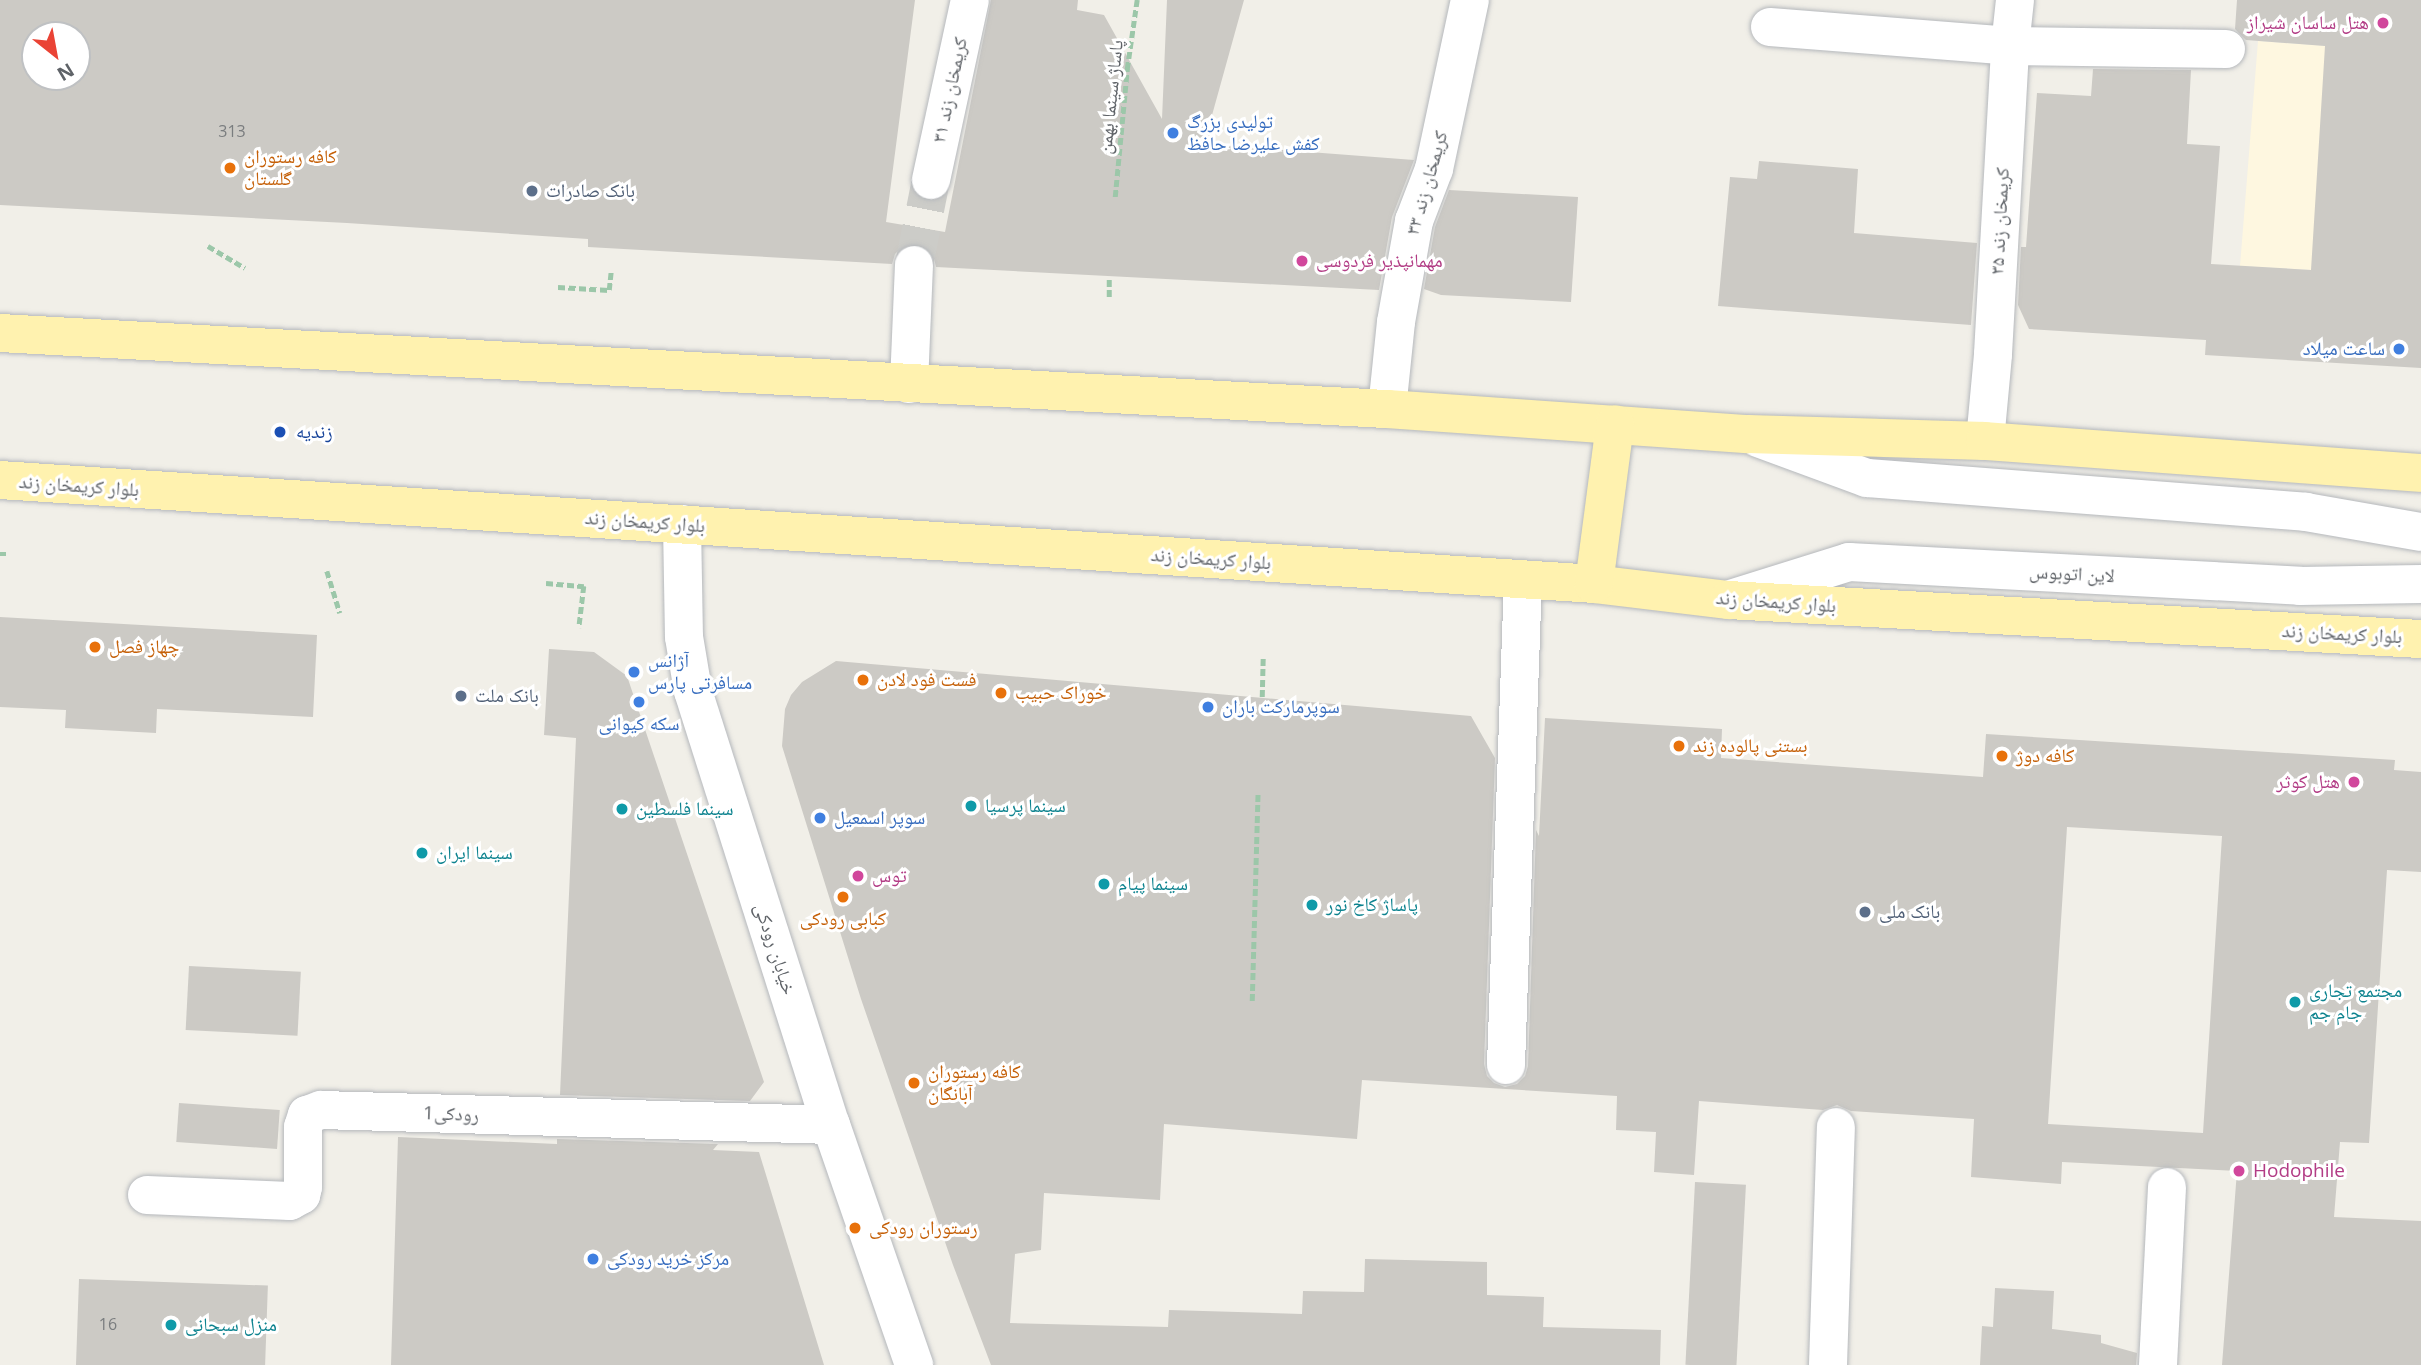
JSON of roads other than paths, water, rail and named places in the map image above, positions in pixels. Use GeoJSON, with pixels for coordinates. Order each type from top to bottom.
{"type":"FeatureCollection","features":[{"type":"Feature","properties":{"kind":"main road"},"geometry":{"type":"LineString","coordinates":[[0,333],[1387,409],[1748,434],[1984,442],[2421,473]]}},
{"type":"Feature","properties":{"kind":"main road"},"geometry":{"type":"LineString","coordinates":[[1594,584],[1615,424]]}},
{"type":"Feature","properties":{"kind":"main road","name":"بلوار کریمخان زند"},"geometry":{"type":"LineString","coordinates":[[0,480],[1523,582],[1594,584],[1728,600],[2421,639]]}},
{"type":"Feature","properties":{"kind":"street","name":"کریمخان زند ۳۱"},"geometry":{"type":"LineString","coordinates":[[930,180],[970,0]]}},
{"type":"Feature","properties":{"kind":"street","name":"کریمخان زند ۳۳"},"geometry":{"type":"LineString","coordinates":[[1387,409],[1396,322],[1414,221],[1434,169],[1469,0]]}},
{"type":"Feature","properties":{"kind":"street","name":"کریمخان زند ۳۵"},"geometry":{"type":"LineString","coordinates":[[1984,442],[1993,354],[2010,46],[2015,0]]}},
{"type":"Feature","properties":{"kind":"street"},"geometry":{"type":"LineString","coordinates":[[1770,27],[2010,46],[2226,48]]}},
{"type":"Feature","properties":{"kind":"street"},"geometry":{"type":"LineString","coordinates":[[909,384],[914,265]]}},
{"type":"Feature","properties":{"kind":"street"},"geometry":{"type":"LineString","coordinates":[[1748,434],[1867,478],[2306,512],[2421,532]]}},
{"type":"Feature","properties":{"kind":"street","name":"خیابان رودکی"},"geometry":{"type":"LineString","coordinates":[[682,524],[684,637],[693,691],[831,1125],[914,1365]]}},
{"type":"Feature","properties":{"kind":"street","name":"لاین اتوبوس"},"geometry":{"type":"LineString","coordinates":[[1728,600],[1849,562],[2300,586],[2421,584]]}},
{"type":"Feature","properties":{"kind":"street"},"geometry":{"type":"LineString","coordinates":[[1506,1065],[1523,582]]}},
{"type":"Feature","properties":{"kind":"street","name":"1رودکی"},"geometry":{"type":"LineString","coordinates":[[147,1195],[290,1200],[301,1195],[303,1128],[307,1115],[321,1110],[831,1125]]}},
{"type":"Feature","properties":{"kind":"street"},"geometry":{"type":"LineString","coordinates":[[1828,1365],[1836,1127]]}},
{"type":"Feature","properties":{"kind":"street"},"geometry":{"type":"LineString","coordinates":[[2158,1365],[2167,1187]]}},
{"type":"Feature","properties":{"kind":"tunnel"},"geometry":{"type":"LineString","coordinates":[[914,265],[931,180]]}},
{"type":"Feature","properties":{"kind":"place","name":"هتل ساسان شیراز"},"geometry":{"type":"Point","coordinates":[2383,23]}},
{"type":"Feature","properties":{"kind":"place","name":"تولیدی بزرگ کفش علیرضا حافظ"},"geometry":{"type":"Point","coordinates":[1173,133]}},
{"type":"Feature","properties":{"kind":"place","name":"کافه رستوران گلستان"},"geometry":{"type":"Point","coordinates":[230,168]}},
{"type":"Feature","properties":{"kind":"place","name":"بانک صادرات"},"geometry":{"type":"Point","coordinates":[532,191]}},
{"type":"Feature","properties":{"kind":"place","name":"مهمانپذیر فردوسی"},"geometry":{"type":"Point","coordinates":[1302,261]}},
{"type":"Feature","properties":{"kind":"place","name":"ساعت میلاد"},"geometry":{"type":"Point","coordinates":[2399,349]}},
{"type":"Feature","properties":{"kind":"place","name":"زندیه"},"geometry":{"type":"Point","coordinates":[280,432]}},
{"type":"Feature","properties":{"kind":"place","name":"چهاز فصل"},"geometry":{"type":"Point","coordinates":[95,647]}},
{"type":"Feature","properties":{"kind":"place","name":"آژانس مسافرتی پارس"},"geometry":{"type":"Point","coordinates":[634,672]}},
{"type":"Feature","properties":{"kind":"place","name":"فست فود لادن"},"geometry":{"type":"Point","coordinates":[863,680]}},
{"type":"Feature","properties":{"kind":"place","name":"خوراک حبیب"},"geometry":{"type":"Point","coordinates":[1001,693]}},
{"type":"Feature","properties":{"kind":"place","name":"بانک ملت"},"geometry":{"type":"Point","coordinates":[461,696]}},
{"type":"Feature","properties":{"kind":"place","name":"سکه کیوانی"},"geometry":{"type":"Point","coordinates":[639,702]}},
{"type":"Feature","properties":{"kind":"place","name":"سوپرمارکت باران"},"geometry":{"type":"Point","coordinates":[1208,707]}},
{"type":"Feature","properties":{"kind":"place","name":"بستنی پالوده زند"},"geometry":{"type":"Point","coordinates":[1679,746]}},
{"type":"Feature","properties":{"kind":"place","name":"کافه دوژ"},"geometry":{"type":"Point","coordinates":[2002,756]}},
{"type":"Feature","properties":{"kind":"place","name":"هتل کوثر"},"geometry":{"type":"Point","coordinates":[2354,782]}},
{"type":"Feature","properties":{"kind":"place","name":"سینما پرسیا"},"geometry":{"type":"Point","coordinates":[971,806]}},
{"type":"Feature","properties":{"kind":"place","name":"سینما فلسطین"},"geometry":{"type":"Point","coordinates":[622,809]}},
{"type":"Feature","properties":{"kind":"place","name":"سوپر اسمعیل"},"geometry":{"type":"Point","coordinates":[820,818]}},
{"type":"Feature","properties":{"kind":"place","name":"سینما ایران"},"geometry":{"type":"Point","coordinates":[422,853]}},
{"type":"Feature","properties":{"kind":"place","name":"توس"},"geometry":{"type":"Point","coordinates":[858,876]}},
{"type":"Feature","properties":{"kind":"place","name":"سینما پیام"},"geometry":{"type":"Point","coordinates":[1104,884]}},
{"type":"Feature","properties":{"kind":"place","name":"کبابی رودکی"},"geometry":{"type":"Point","coordinates":[843,897]}},
{"type":"Feature","properties":{"kind":"place","name":"پاساژ کاخ نور"},"geometry":{"type":"Point","coordinates":[1312,905]}},
{"type":"Feature","properties":{"kind":"place","name":"بانک ملی"},"geometry":{"type":"Point","coordinates":[1865,912]}},
{"type":"Feature","properties":{"kind":"place","name":"مجتمع تجاری جام جم"},"geometry":{"type":"Point","coordinates":[2295,1002]}},
{"type":"Feature","properties":{"kind":"place","name":"کافه رستوران آبانگان"},"geometry":{"type":"Point","coordinates":[914,1083]}},
{"type":"Feature","properties":{"kind":"place","name":"Hodophile"},"geometry":{"type":"Point","coordinates":[2239,1171]}},
{"type":"Feature","properties":{"kind":"place","name":"رستوران رودکی"},"geometry":{"type":"Point","coordinates":[855,1228]}},
{"type":"Feature","properties":{"kind":"place","name":"مرکز خرید رودکی"},"geometry":{"type":"Point","coordinates":[593,1259]}},
{"type":"Feature","properties":{"kind":"place","name":"منزل سبحانی"},"geometry":{"type":"Point","coordinates":[171,1325]}}]}
